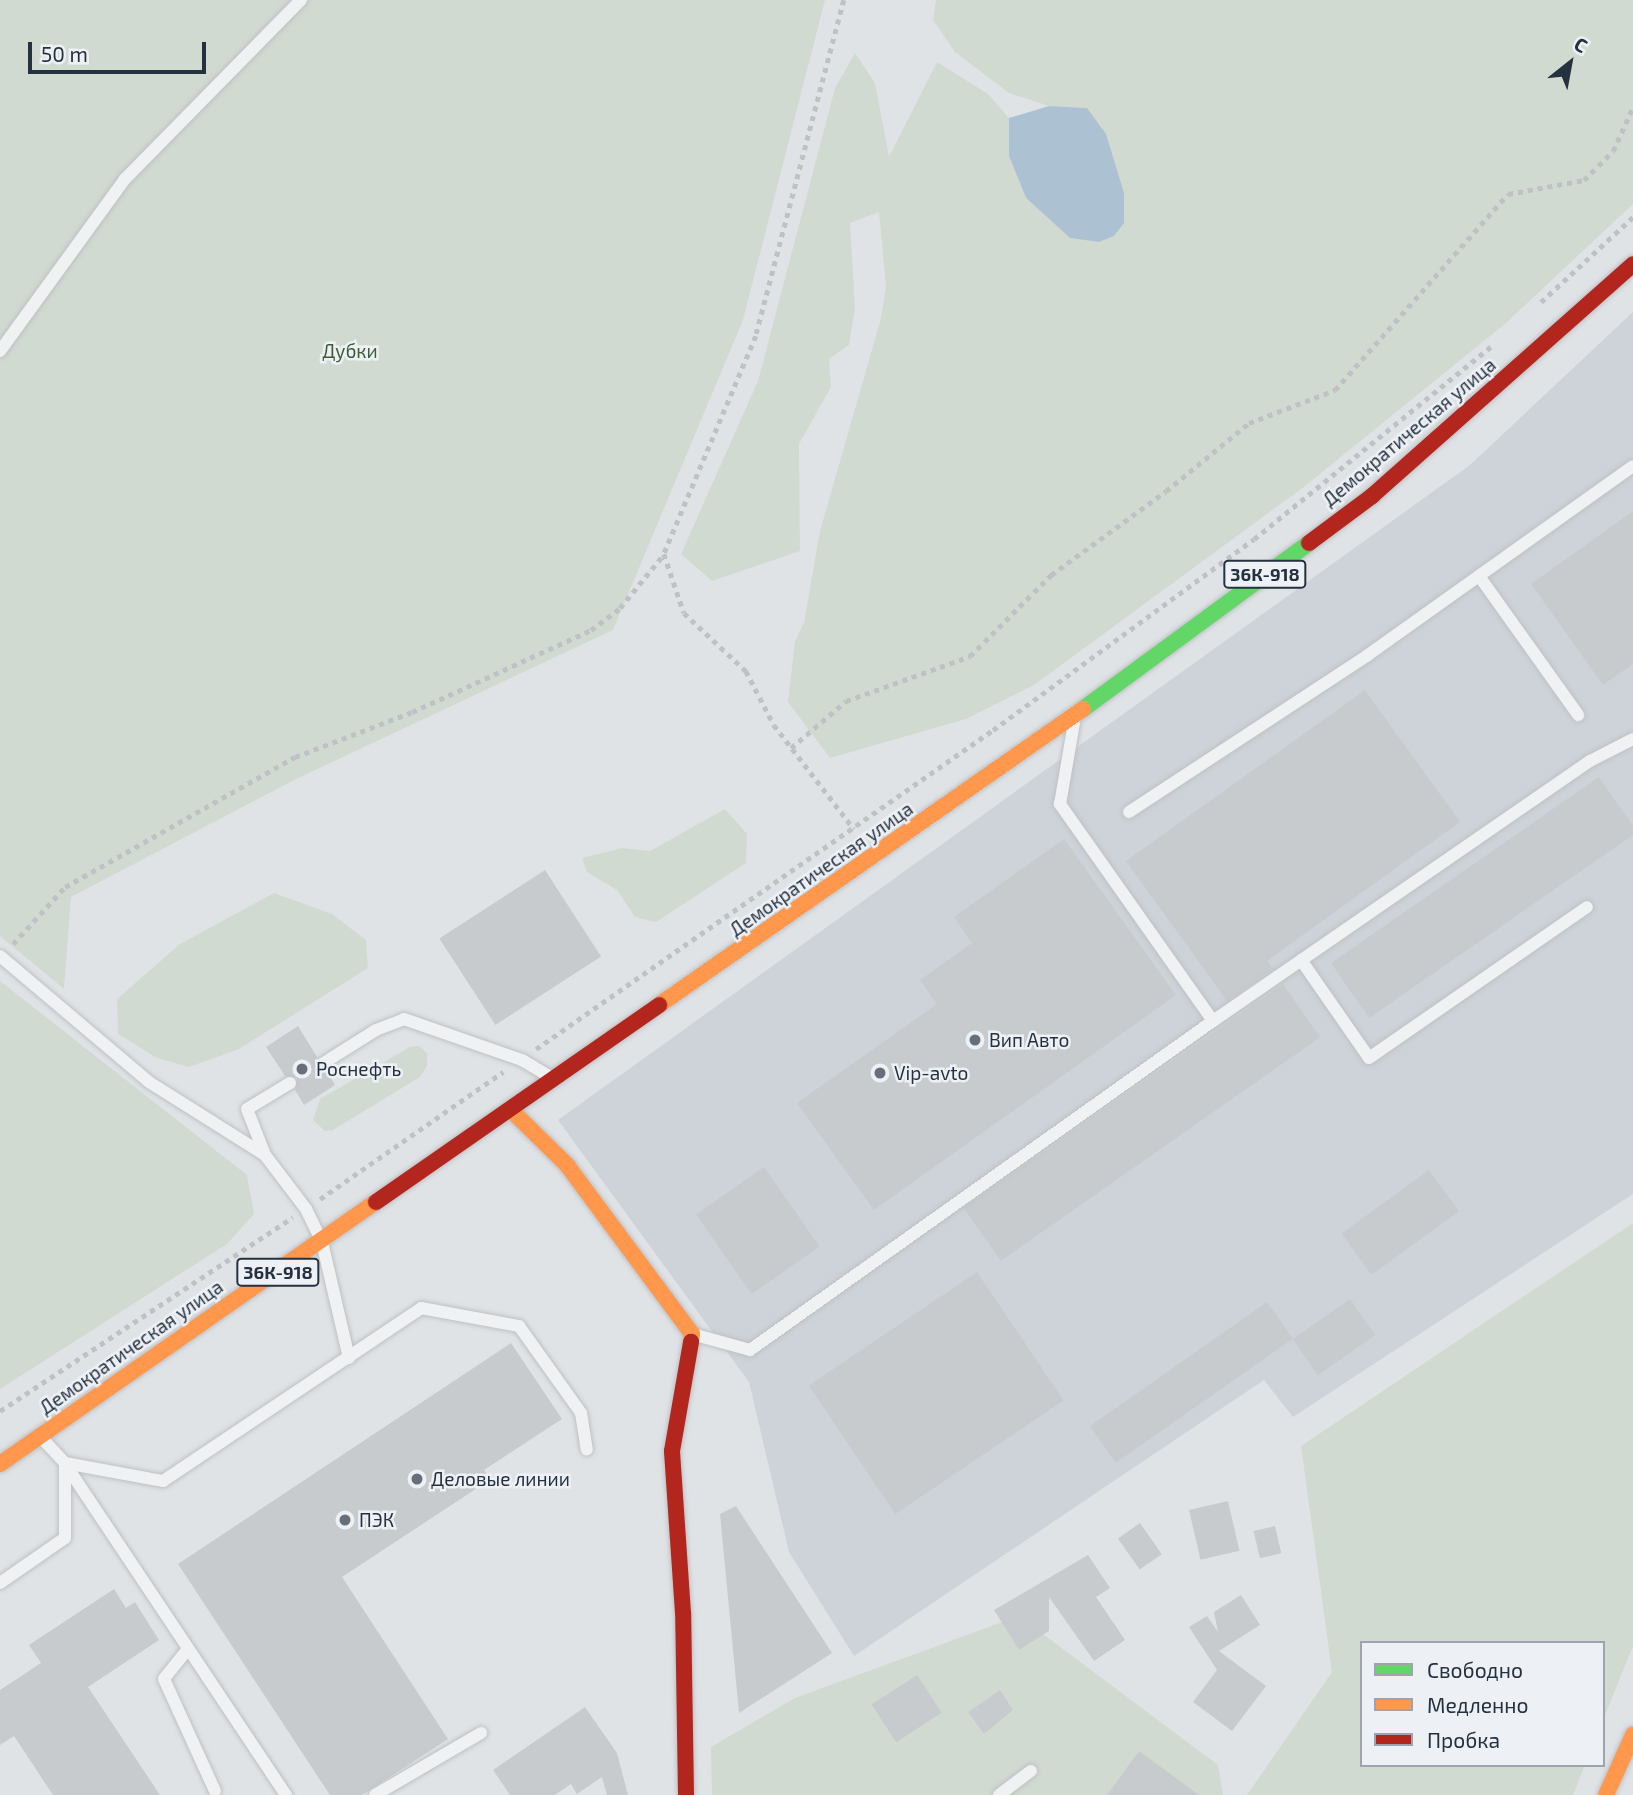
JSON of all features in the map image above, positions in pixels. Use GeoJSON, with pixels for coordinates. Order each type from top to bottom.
{"type":"FeatureCollection","features":[{"type":"Feature","properties":{"kind":"main road","name":"Демократическая улица"},"geometry":{"type":"LineString","coordinates":[[0,1464],[876,857],[1372,496],[1633,264]]}},
{"type":"Feature","properties":{"kind":"main road"},"geometry":{"type":"LineString","coordinates":[[512,1111],[567,1165],[692,1334],[672,1451],[683,1613],[686,1795]]}},
{"type":"Feature","properties":{"kind":"main road"},"geometry":{"type":"LineString","coordinates":[[1606,1795],[1633,1735]]}},
{"type":"Feature","properties":{"kind":"lane"},"geometry":{"type":"LineString","coordinates":[[0,351],[125,179],[301,0]]}},
{"type":"Feature","properties":{"kind":"lane"},"geometry":{"type":"LineString","coordinates":[[1129,812],[1479,576],[1633,466]]}},
{"type":"Feature","properties":{"kind":"lane"},"geometry":{"type":"LineString","coordinates":[[1479,576],[1578,715]]}},
{"type":"Feature","properties":{"kind":"lane"},"geometry":{"type":"LineString","coordinates":[[1076,713],[1060,804],[1213,1021]]}},
{"type":"Feature","properties":{"kind":"lane"},"geometry":{"type":"LineString","coordinates":[[692,1334],[750,1350],[1301,960],[1590,761],[1633,739]]}},
{"type":"Feature","properties":{"kind":"lane"},"geometry":{"type":"LineString","coordinates":[[1301,960],[1369,1058],[1587,907]]}},
{"type":"Feature","properties":{"kind":"lane"},"geometry":{"type":"LineString","coordinates":[[1,956],[149,1082],[265,1155]]}},
{"type":"Feature","properties":{"kind":"lane"},"geometry":{"type":"LineString","coordinates":[[322,1064],[376,1030],[404,1019],[522,1059],[555,1079]]}},
{"type":"Feature","properties":{"kind":"lane"},"geometry":{"type":"LineString","coordinates":[[290,1083],[247,1109],[265,1155],[306,1209],[322,1241],[349,1358]]}},
{"type":"Feature","properties":{"kind":"lane"},"geometry":{"type":"LineString","coordinates":[[65,1464],[163,1481],[421,1308],[519,1326],[581,1413],[587,1450]]}},
{"type":"Feature","properties":{"kind":"lane"},"geometry":{"type":"LineString","coordinates":[[41,1436],[65,1464],[286,1795]]}},
{"type":"Feature","properties":{"kind":"lane"},"geometry":{"type":"LineString","coordinates":[[0,1583],[65,1538],[65,1464]]}},
{"type":"Feature","properties":{"kind":"lane"},"geometry":{"type":"LineString","coordinates":[[188,1649],[164,1679],[215,1791]]}},
{"type":"Feature","properties":{"kind":"lane"},"geometry":{"type":"LineString","coordinates":[[375,1795],[481,1733]]}},
{"type":"Feature","properties":{"kind":"lane"},"geometry":{"type":"LineString","coordinates":[[999,1795],[1031,1771]]}},
{"type":"Feature","properties":{"kind":"path"},"geometry":{"type":"LineString","coordinates":[[1,956],[65,887],[295,757],[412,712],[591,630],[620,608],[664,554],[756,336],[844,0]]}},
{"type":"Feature","properties":{"kind":"path"},"geometry":{"type":"LineString","coordinates":[[791,748],[846,701],[970,656],[1051,575],[1166,491],[1249,423],[1335,390],[1508,194],[1584,180],[1613,151],[1633,107]]}},
{"type":"Feature","properties":{"kind":"path"},"geometry":{"type":"LineString","coordinates":[[1535,308],[1633,217]]}},
{"type":"Feature","properties":{"kind":"path"},"geometry":{"type":"LineString","coordinates":[[0,1410],[306,1209],[853,828],[1254,539],[1495,343]]}},
{"type":"Feature","properties":{"kind":"path"},"geometry":{"type":"LineString","coordinates":[[664,554],[684,613],[746,671],[774,725],[876,857]]}},
{"type":"Feature","properties":{"kind":"shaded area"},"geometry":{"type":"Polygon","coordinates":[[[1633,312],[1633,1194],[1293,1417],[1264,1380],[854,1656],[789,1552],[749,1382],[558,1120],[1470,465],[1633,312]]]}},
{"type":"Feature","properties":{"kind":"green space","name":"Дубки"},"geometry":{"type":"Polygon","coordinates":[[[0,0],[825,0],[743,320],[613,630],[294,780],[71,897],[64,989],[0,936],[0,0]]]}},
{"type":"Feature","properties":{"kind":"green space"},"geometry":{"type":"Polygon","coordinates":[[[936,0],[1633,0],[1633,204],[1506,323],[1305,486],[1034,685],[966,719],[830,758],[788,702],[795,641],[804,623],[820,531],[881,318],[886,287],[879,212],[850,223],[855,308],[849,345],[829,359],[831,387],[799,444],[800,551],[712,581],[681,554],[758,381],[835,88],[855,53],[875,83],[889,157],[937,62],[988,94],[1009,118],[1009,156],[1026,198],[1070,238],[1099,242],[1087,108],[1049,106],[1009,93],[955,52],[933,20],[936,0]]]}},
{"type":"Feature","properties":{"kind":"green space"},"geometry":{"type":"Polygon","coordinates":[[[725,809],[747,834],[746,863],[656,922],[635,917],[617,890],[587,872],[582,858],[622,848],[650,851],[725,809]]]}},
{"type":"Feature","properties":{"kind":"green space"},"geometry":{"type":"Polygon","coordinates":[[[274,893],[332,914],[366,940],[368,968],[239,1049],[189,1067],[157,1058],[118,1034],[117,999],[180,944],[274,893]]]}},
{"type":"Feature","properties":{"kind":"green space"},"geometry":{"type":"Polygon","coordinates":[[[0,981],[247,1175],[254,1214],[227,1244],[0,1389],[0,981]]]}},
{"type":"Feature","properties":{"kind":"green space"},"geometry":{"type":"Polygon","coordinates":[[[419,1046],[427,1053],[427,1066],[420,1077],[333,1130],[325,1131],[313,1120],[320,1099],[410,1047],[419,1046]]]}},
{"type":"Feature","properties":{"kind":"green space"},"geometry":{"type":"Polygon","coordinates":[[[1633,1223],[1633,1646],[1605,1715],[1605,1641],[1360,1641],[1360,1767],[1584,1767],[1573,1795],[1247,1795],[1332,1672],[1301,1446],[1633,1223]]]}},
{"type":"Feature","properties":{"kind":"green space"},"geometry":{"type":"Polygon","coordinates":[[[1019,1616],[1218,1765],[1223,1795],[712,1795],[711,1747],[795,1698],[1019,1616]]]}},
{"type":"Feature","properties":{"kind":"water"},"geometry":{"type":"Polygon","coordinates":[[[1049,106],[1087,108],[1106,134],[1124,193],[1124,223],[1114,236],[1099,242],[1070,238],[1026,198],[1009,156],[1009,118],[1049,106]]]}},
{"type":"Feature","properties":{"kind":"building"},"geometry":{"type":"Polygon","coordinates":[[[1633,511],[1633,664],[1603,685],[1531,584],[1633,511]]]}},
{"type":"Feature","properties":{"kind":"building"},"geometry":{"type":"Polygon","coordinates":[[[1365,690],[1460,822],[1267,961],[1273,969],[1227,1001],[1126,861],[1365,690]]]}},
{"type":"Feature","properties":{"kind":"building"},"geometry":{"type":"Polygon","coordinates":[[[1599,777],[1633,826],[1633,835],[1369,1018],[1331,963],[1599,777]]]}},
{"type":"Feature","properties":{"kind":"building"},"geometry":{"type":"Polygon","coordinates":[[[1064,839],[1176,995],[874,1210],[797,1103],[937,1004],[920,980],[972,943],[954,917],[1064,839]]]}},
{"type":"Feature","properties":{"kind":"building"},"geometry":{"type":"Polygon","coordinates":[[[545,870],[601,956],[495,1025],[439,939],[545,870]]]}},
{"type":"Feature","properties":{"kind":"building"},"geometry":{"type":"Polygon","coordinates":[[[1283,984],[1320,1037],[1001,1261],[964,1208],[1283,984]]]}},
{"type":"Feature","properties":{"kind":"building"},"geometry":{"type":"Polygon","coordinates":[[[298,1026],[317,1057],[315,1069],[327,1071],[335,1085],[304,1105],[295,1090],[297,1078],[285,1076],[266,1047],[298,1026]]]}},
{"type":"Feature","properties":{"kind":"building"},"geometry":{"type":"Polygon","coordinates":[[[764,1167],[820,1246],[752,1294],[696,1215],[764,1167]]]}},
{"type":"Feature","properties":{"kind":"building"},"geometry":{"type":"Polygon","coordinates":[[[1429,1170],[1459,1211],[1372,1275],[1342,1233],[1429,1170]]]}},
{"type":"Feature","properties":{"kind":"building"},"geometry":{"type":"Polygon","coordinates":[[[977,1272],[1064,1401],[895,1514],[809,1386],[977,1272]]]}},
{"type":"Feature","properties":{"kind":"building"},"geometry":{"type":"Polygon","coordinates":[[[1350,1299],[1375,1335],[1318,1375],[1293,1339],[1350,1299]]]}},
{"type":"Feature","properties":{"kind":"building"},"geometry":{"type":"Polygon","coordinates":[[[1267,1302],[1293,1339],[1116,1463],[1090,1426],[1267,1302]]]}},
{"type":"Feature","properties":{"kind":"building"},"geometry":{"type":"Polygon","coordinates":[[[511,1343],[562,1419],[484,1470],[491,1479],[342,1577],[448,1739],[362,1795],[330,1795],[178,1564],[511,1343]]]}},
{"type":"Feature","properties":{"kind":"building"},"geometry":{"type":"Polygon","coordinates":[[[1228,1501],[1239,1551],[1200,1560],[1189,1510],[1228,1501]]]}},
{"type":"Feature","properties":{"kind":"building"},"geometry":{"type":"Polygon","coordinates":[[[736,1506],[832,1653],[739,1713],[720,1514],[736,1506]]]}},
{"type":"Feature","properties":{"kind":"building"},"geometry":{"type":"Polygon","coordinates":[[[1140,1523],[1162,1554],[1140,1570],[1118,1538],[1140,1523]]]}},
{"type":"Feature","properties":{"kind":"building"},"geometry":{"type":"Polygon","coordinates":[[[1275,1526],[1281,1553],[1260,1558],[1254,1531],[1275,1526]]]}},
{"type":"Feature","properties":{"kind":"building"},"geometry":{"type":"Polygon","coordinates":[[[1088,1555],[1110,1588],[1096,1597],[1125,1640],[1094,1661],[1049,1597],[1049,1631],[1019,1650],[994,1610],[1088,1555]]]}},
{"type":"Feature","properties":{"kind":"building"},"geometry":{"type":"Polygon","coordinates":[[[114,1589],[126,1608],[135,1602],[159,1640],[88,1687],[160,1795],[53,1795],[14,1736],[0,1745],[0,1690],[41,1663],[29,1645],[114,1589]]]}},
{"type":"Feature","properties":{"kind":"building"},"geometry":{"type":"Polygon","coordinates":[[[1241,1595],[1260,1625],[1219,1651],[1266,1686],[1232,1731],[1193,1702],[1217,1670],[1189,1627],[1207,1616],[1218,1632],[1214,1612],[1241,1595]]]}},
{"type":"Feature","properties":{"kind":"building"},"geometry":{"type":"Polygon","coordinates":[[[917,1675],[942,1713],[896,1742],[872,1704],[917,1675]]]}},
{"type":"Feature","properties":{"kind":"building"},"geometry":{"type":"Polygon","coordinates":[[[1000,1690],[1013,1710],[984,1734],[968,1712],[1000,1690]]]}},
{"type":"Feature","properties":{"kind":"building"},"geometry":{"type":"Polygon","coordinates":[[[585,1707],[617,1753],[628,1795],[607,1795],[602,1777],[577,1794],[571,1784],[555,1795],[510,1795],[493,1770],[585,1707]]]}},
{"type":"Feature","properties":{"kind":"building"},"geometry":{"type":"Polygon","coordinates":[[[1139,1751],[1199,1795],[1107,1795],[1139,1751]]]}},
{"type":"Feature","properties":{"kind":"traffic: fast"},"geometry":{"type":"LineString","coordinates":[[1083,709],[1309,543]]}},
{"type":"Feature","properties":{"kind":"traffic: slow"},"geometry":{"type":"LineString","coordinates":[[659,1005],[1083,709]]}},
{"type":"Feature","properties":{"kind":"traffic: slow"},"geometry":{"type":"LineString","coordinates":[[512,1111],[567,1165],[692,1334],[691,1342]]}},
{"type":"Feature","properties":{"kind":"traffic: slow"},"geometry":{"type":"LineString","coordinates":[[0,1464],[376,1202]]}},
{"type":"Feature","properties":{"kind":"traffic: slow"},"geometry":{"type":"LineString","coordinates":[[1606,1795],[1633,1735]]}},
{"type":"Feature","properties":{"kind":"traffic: jam"},"geometry":{"type":"LineString","coordinates":[[1309,543],[1372,496],[1633,264]]}},
{"type":"Feature","properties":{"kind":"traffic: jam"},"geometry":{"type":"LineString","coordinates":[[376,1202],[659,1005]]}},
{"type":"Feature","properties":{"kind":"traffic: jam"},"geometry":{"type":"LineString","coordinates":[[686,1795],[683,1613],[672,1451],[691,1342]]}},
{"type":"Feature","properties":{"kind":"place","name":"Вип Авто"},"geometry":{"type":"Point","coordinates":[975,1040]}},
{"type":"Feature","properties":{"kind":"place","name":"Роснефть"},"geometry":{"type":"Point","coordinates":[302,1069]}},
{"type":"Feature","properties":{"kind":"place","name":"Vip-avto"},"geometry":{"type":"Point","coordinates":[880,1073]}},
{"type":"Feature","properties":{"kind":"place","name":"Деловые линии"},"geometry":{"type":"Point","coordinates":[417,1479]}},
{"type":"Feature","properties":{"kind":"place","name":"ПЭК"},"geometry":{"type":"Point","coordinates":[345,1520]}}]}
